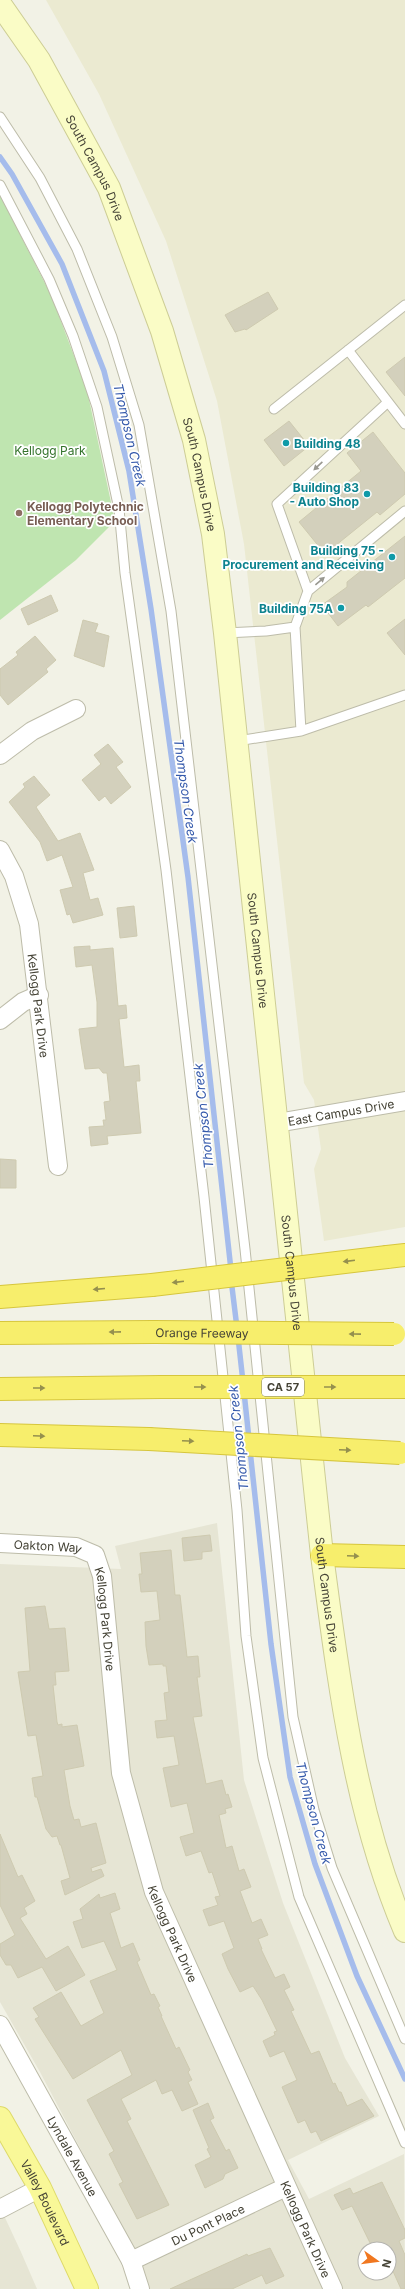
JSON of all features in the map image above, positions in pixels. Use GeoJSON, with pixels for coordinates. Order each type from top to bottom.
{"type":"FeatureCollection","features":[{"type":"Feature","properties":{"kind":"highway"},"geometry":{"type":"LineString","coordinates":[[0,1297],[152,1285],[396,1256]]}},
{"type":"Feature","properties":{"kind":"highway","name":"Orange Freeway"},"geometry":{"type":"LineString","coordinates":[[0,1333],[154,1332],[399,1334]]}},
{"type":"Feature","properties":{"kind":"highway","name":"CA 57"},"geometry":{"type":"LineString","coordinates":[[0,1389],[161,1387],[405,1387]]}},
{"type":"Feature","properties":{"kind":"highway"},"geometry":{"type":"LineString","coordinates":[[0,1435],[149,1439],[402,1453]]}},
{"type":"Feature","properties":{"kind":"highway"},"geometry":{"type":"LineString","coordinates":[[322,1555],[405,1557]]}},
{"type":"Feature","properties":{"kind":"main road","name":"Valley Boulevard"},"geometry":{"type":"LineString","coordinates":[[0,2118],[40,2188],[87,2289]]}},
{"type":"Feature","properties":{"kind":"street","name":"South Campus Drive"},"geometry":{"type":"LineString","coordinates":[[0,4],[39,60],[108,188],[162,331],[194,440],[213,534],[225,632],[322,1555],[340,1692],[356,1778],[392,1900],[405,1931]]}},
{"type":"Feature","properties":{"kind":"street"},"geometry":{"type":"LineString","coordinates":[[0,755],[32,731],[76,709]]}},
{"type":"Feature","properties":{"kind":"street","name":"Kellogg Park Drive"},"geometry":{"type":"LineString","coordinates":[[0,850],[14,876],[29,924],[58,1166]]}},
{"type":"Feature","properties":{"kind":"street"},"geometry":{"type":"LineString","coordinates":[[0,1020],[23,1002],[38,995]]}},
{"type":"Feature","properties":{"kind":"street","name":"East Campus Drive"},"geometry":{"type":"LineString","coordinates":[[277,1123],[405,1101]]}},
{"type":"Feature","properties":{"kind":"street","name":"Oakton Way"},"geometry":{"type":"LineString","coordinates":[[0,1543],[76,1547],[95,1555]]}},
{"type":"Feature","properties":{"kind":"street","name":"Kellogg Park Drive"},"geometry":{"type":"LineString","coordinates":[[95,1555],[102,1576],[121,1772],[154,1892],[286,2188],[333,2289]]}},
{"type":"Feature","properties":{"kind":"street","name":"Lyndale Avenue"},"geometry":{"type":"LineString","coordinates":[[0,2025],[131,2261],[140,2289]]}},
{"type":"Feature","properties":{"kind":"street"},"geometry":{"type":"LineString","coordinates":[[0,2209],[40,2188]]}},
{"type":"Feature","properties":{"kind":"street","name":"Du Pont Place"},"geometry":{"type":"LineString","coordinates":[[131,2261],[286,2188]]}},
{"type":"Feature","properties":{"kind":"lane"},"geometry":{"type":"LineString","coordinates":[[0,117],[40,178],[77,249],[112,337],[139,425],[172,627],[245,1249],[293,1716],[314,1810],[332,1868],[405,2039]]}},
{"type":"Feature","properties":{"kind":"lane"},"geometry":{"type":"LineString","coordinates":[[0,185],[49,279],[73,336],[97,406],[119,509],[125,573],[166,870],[204,1197],[237,1510],[246,1636],[263,1758],[299,1897],[405,2142]]}},
{"type":"Feature","properties":{"kind":"lane"},"geometry":{"type":"LineString","coordinates":[[274,409],[405,304]]}},
{"type":"Feature","properties":{"kind":"lane"},"geometry":{"type":"LineString","coordinates":[[348,350],[405,424]]}},
{"type":"Feature","properties":{"kind":"lane"},"geometry":{"type":"LineString","coordinates":[[308,591],[277,504],[388,402]]}},
{"type":"Feature","properties":{"kind":"lane"},"geometry":{"type":"LineString","coordinates":[[301,731],[295,626],[308,591],[405,511]]}},
{"type":"Feature","properties":{"kind":"lane"},"geometry":{"type":"LineString","coordinates":[[225,632],[266,631],[295,626]]}},
{"type":"Feature","properties":{"kind":"lane"},"geometry":{"type":"LineString","coordinates":[[237,741],[301,731],[405,695]]}},
{"type":"Feature","properties":{"kind":"shaded area"},"geometry":{"type":"Polygon","coordinates":[[[46,0],[405,0],[405,1227],[324,1241],[314,1169],[321,1149],[314,1100],[304,1083],[244,544],[217,401],[166,241],[99,94],[46,0]]]}},
{"type":"Feature","properties":{"kind":"shaded area"},"geometry":{"type":"Polygon","coordinates":[[[217,1523],[244,1780],[283,1903],[345,2058],[379,2116],[288,2160],[309,2199],[404,2154],[405,2289],[146,2289],[127,2237],[40,2072],[0,2002],[0,1564],[121,1569],[115,1546],[217,1523]]]}},
{"type":"Feature","properties":{"kind":"shaded area"},"geometry":{"type":"Polygon","coordinates":[[[0,2207],[21,2252],[37,2289],[0,2289],[0,2207]]]}},
{"type":"Feature","properties":{"kind":"green space","name":"Kellogg Park"},"geometry":{"type":"Polygon","coordinates":[[[0,195],[51,295],[87,390],[115,521],[76,560],[0,620],[0,195]]]}},
{"type":"Feature","properties":{"kind":"building"},"geometry":{"type":"Polygon","coordinates":[[[268,292],[278,309],[246,330],[235,332],[225,315],[268,292]]]}},
{"type":"Feature","properties":{"kind":"building"},"geometry":{"type":"Polygon","coordinates":[[[405,357],[405,396],[386,372],[405,357]]]}},
{"type":"Feature","properties":{"kind":"building","name":"Building 48"},"geometry":{"type":"Polygon","coordinates":[[[289,421],[309,446],[284,466],[264,440],[289,421]]]}},
{"type":"Feature","properties":{"kind":"building","name":"Building 83 - Auto Shop"},"geometry":{"type":"Polygon","coordinates":[[[373,432],[405,473],[405,494],[380,515],[377,512],[325,554],[299,522],[361,471],[347,453],[373,432]]]}},
{"type":"Feature","properties":{"kind":"building","name":"Building 75 - Procurement and Receiving"},"geometry":{"type":"Polygon","coordinates":[[[405,536],[405,578],[368,607],[366,605],[338,626],[322,605],[347,587],[347,582],[405,536]]]}},
{"type":"Feature","properties":{"kind":"building"},"geometry":{"type":"Polygon","coordinates":[[[51,595],[58,611],[28,625],[21,609],[51,595]]]}},
{"type":"Feature","properties":{"kind":"building"},"geometry":{"type":"Polygon","coordinates":[[[405,619],[405,655],[387,633],[405,619]]]}},
{"type":"Feature","properties":{"kind":"building"},"geometry":{"type":"Polygon","coordinates":[[[83,620],[98,624],[95,632],[109,636],[104,667],[74,656],[83,620]]]}},
{"type":"Feature","properties":{"kind":"building"},"geometry":{"type":"Polygon","coordinates":[[[35,636],[56,660],[46,669],[48,672],[8,705],[0,695],[0,669],[18,655],[16,652],[35,636]]]}},
{"type":"Feature","properties":{"kind":"building"},"geometry":{"type":"Polygon","coordinates":[[[108,744],[123,762],[116,767],[131,787],[111,804],[105,796],[99,801],[82,780],[101,764],[94,755],[108,744]]]}},
{"type":"Feature","properties":{"kind":"building"},"geometry":{"type":"Polygon","coordinates":[[[34,776],[50,795],[36,807],[58,841],[80,833],[94,870],[83,873],[90,900],[98,898],[103,915],[73,923],[70,914],[67,915],[60,890],[73,887],[62,855],[47,861],[40,842],[9,802],[25,787],[23,784],[34,776]]]}},
{"type":"Feature","properties":{"kind":"building"},"geometry":{"type":"Polygon","coordinates":[[[134,906],[137,936],[120,938],[117,908],[134,906]]]}},
{"type":"Feature","properties":{"kind":"building"},"geometry":{"type":"Polygon","coordinates":[[[90,946],[90,950],[113,948],[118,1006],[126,1005],[127,1018],[119,1019],[124,1067],[139,1065],[140,1081],[136,1081],[141,1133],[107,1136],[108,1144],[91,1146],[89,1127],[104,1126],[103,1120],[106,1120],[104,1102],[110,1101],[107,1073],[103,1073],[99,1068],[85,1069],[79,1029],[97,1027],[97,1002],[92,965],[76,967],[74,947],[90,946]]]}},
{"type":"Feature","properties":{"kind":"building"},"geometry":{"type":"Polygon","coordinates":[[[0,1159],[16,1160],[16,1188],[0,1188],[0,1159]]]}},
{"type":"Feature","properties":{"kind":"building"},"geometry":{"type":"Polygon","coordinates":[[[210,1535],[212,1551],[202,1552],[202,1559],[184,1561],[182,1538],[210,1535]]]}},
{"type":"Feature","properties":{"kind":"building"},"geometry":{"type":"Polygon","coordinates":[[[171,1550],[175,1595],[180,1595],[187,1657],[198,1656],[200,1677],[197,1677],[202,1716],[193,1717],[206,1784],[222,1780],[226,1795],[228,1794],[232,1807],[225,1809],[226,1813],[219,1815],[226,1848],[232,1846],[239,1871],[244,1869],[251,1887],[240,1891],[252,1923],[261,1919],[268,1935],[258,1939],[261,1949],[275,1978],[284,1974],[290,1987],[284,1990],[294,2010],[291,2011],[311,2054],[319,2051],[333,2084],[335,2083],[339,2092],[341,2092],[347,2106],[362,2099],[374,2116],[321,2141],[316,2131],[311,2133],[305,2120],[298,2123],[282,2087],[297,2080],[284,2051],[270,2057],[263,2041],[275,2035],[274,2032],[277,2031],[262,2000],[253,1986],[240,1992],[228,1969],[222,1954],[234,1948],[224,1921],[209,1926],[203,1910],[218,1905],[215,1897],[220,1896],[212,1872],[209,1873],[201,1851],[186,1856],[180,1837],[194,1833],[187,1803],[171,1807],[163,1768],[179,1765],[174,1736],[157,1738],[155,1721],[167,1720],[164,1693],[169,1692],[166,1666],[163,1666],[163,1664],[149,1665],[146,1646],[145,1622],[160,1620],[157,1591],[141,1592],[139,1574],[142,1574],[140,1553],[171,1550]]]}},
{"type":"Feature","properties":{"kind":"building"},"geometry":{"type":"Polygon","coordinates":[[[45,1606],[49,1629],[65,1628],[69,1671],[55,1672],[56,1685],[53,1685],[57,1722],[58,1725],[62,1724],[62,1727],[77,1725],[84,1766],[64,1770],[70,1806],[74,1820],[79,1819],[81,1827],[96,1823],[106,1863],[91,1868],[92,1872],[101,1869],[104,1876],[65,1895],[61,1881],[70,1878],[61,1845],[57,1836],[52,1837],[46,1829],[37,1797],[35,1797],[32,1778],[43,1776],[36,1735],[28,1736],[18,1672],[30,1671],[25,1608],[45,1606]]]}},
{"type":"Feature","properties":{"kind":"building"},"geometry":{"type":"Polygon","coordinates":[[[0,1834],[18,1877],[22,1875],[35,1901],[24,1908],[27,1914],[20,1918],[46,1959],[68,1946],[85,1975],[56,1991],[42,1967],[18,1978],[11,1965],[6,1965],[0,1955],[0,1944],[15,1935],[0,1905],[0,1834]]]}},
{"type":"Feature","properties":{"kind":"building"},"geometry":{"type":"Polygon","coordinates":[[[115,1893],[120,1909],[110,1913],[121,1948],[133,1943],[140,1960],[137,1962],[151,1995],[154,1994],[160,2006],[158,2007],[161,2016],[176,2049],[179,2047],[190,2070],[188,2072],[192,2080],[188,2082],[198,2104],[182,2111],[172,2090],[162,2094],[156,2080],[121,2099],[131,2119],[127,2121],[169,2205],[137,2219],[119,2184],[123,2182],[109,2154],[114,2151],[87,2100],[132,2075],[121,2050],[73,2079],[35,2019],[39,2017],[33,2008],[61,1992],[81,2026],[104,2013],[90,1981],[117,1970],[104,1941],[82,1948],[73,1922],[83,1919],[80,1909],[99,1894],[100,1898],[115,1893]]]}},
{"type":"Feature","properties":{"kind":"building"},"geometry":{"type":"Polygon","coordinates":[[[208,2103],[214,2118],[210,2120],[226,2151],[229,2149],[238,2168],[225,2174],[223,2179],[205,2188],[195,2165],[211,2157],[207,2149],[209,2148],[193,2110],[208,2103]]]}},
{"type":"Feature","properties":{"kind":"building"},"geometry":{"type":"Polygon","coordinates":[[[382,2182],[405,2230],[405,2238],[399,2241],[405,2255],[405,2289],[401,2289],[397,2280],[397,2241],[369,2241],[352,2206],[342,2210],[334,2195],[350,2188],[353,2194],[382,2182]]]}},
{"type":"Feature","properties":{"kind":"building"},"geometry":{"type":"Polygon","coordinates":[[[270,2248],[284,2276],[266,2284],[262,2275],[232,2289],[170,2289],[247,2254],[248,2256],[270,2248]]]}},
{"type":"Feature","properties":{"kind":"waterway","name":"Thompson Creek"},"geometry":{"type":"LineString","coordinates":[[0,157],[12,174],[62,264],[104,371],[129,471],[151,609],[188,877],[231,1270]]}},
{"type":"Feature","properties":{"kind":"waterway","name":"Thompson Creek"},"geometry":{"type":"LineString","coordinates":[[231,1279],[237,1328]]}},
{"type":"Feature","properties":{"kind":"waterway","name":"Thompson Creek"},"geometry":{"type":"LineString","coordinates":[[238,1337],[243,1382]]}},
{"type":"Feature","properties":{"kind":"waterway","name":"Thompson Creek"},"geometry":{"type":"LineString","coordinates":[[244,1392],[249,1439]]}},
{"type":"Feature","properties":{"kind":"waterway","name":"Thompson Creek"},"geometry":{"type":"LineString","coordinates":[[250,1450],[271,1644],[290,1777],[315,1864],[357,1976],[405,2079]]}},
{"type":"Feature","properties":{"kind":"place","name":"Building 48"},"geometry":{"type":"Point","coordinates":[286,443]}},
{"type":"Feature","properties":{"kind":"place","name":"Building 83 - Auto Shop"},"geometry":{"type":"Point","coordinates":[367,494]}},
{"type":"Feature","properties":{"kind":"place","name":"Kellogg Polytechnic Elementary School"},"geometry":{"type":"Point","coordinates":[19,513]}},
{"type":"Feature","properties":{"kind":"place","name":"Building 75 - Procurement and Receiving"},"geometry":{"type":"Point","coordinates":[392,557]}},
{"type":"Feature","properties":{"kind":"place","name":"Building 75A"},"geometry":{"type":"Point","coordinates":[341,608]}}]}
